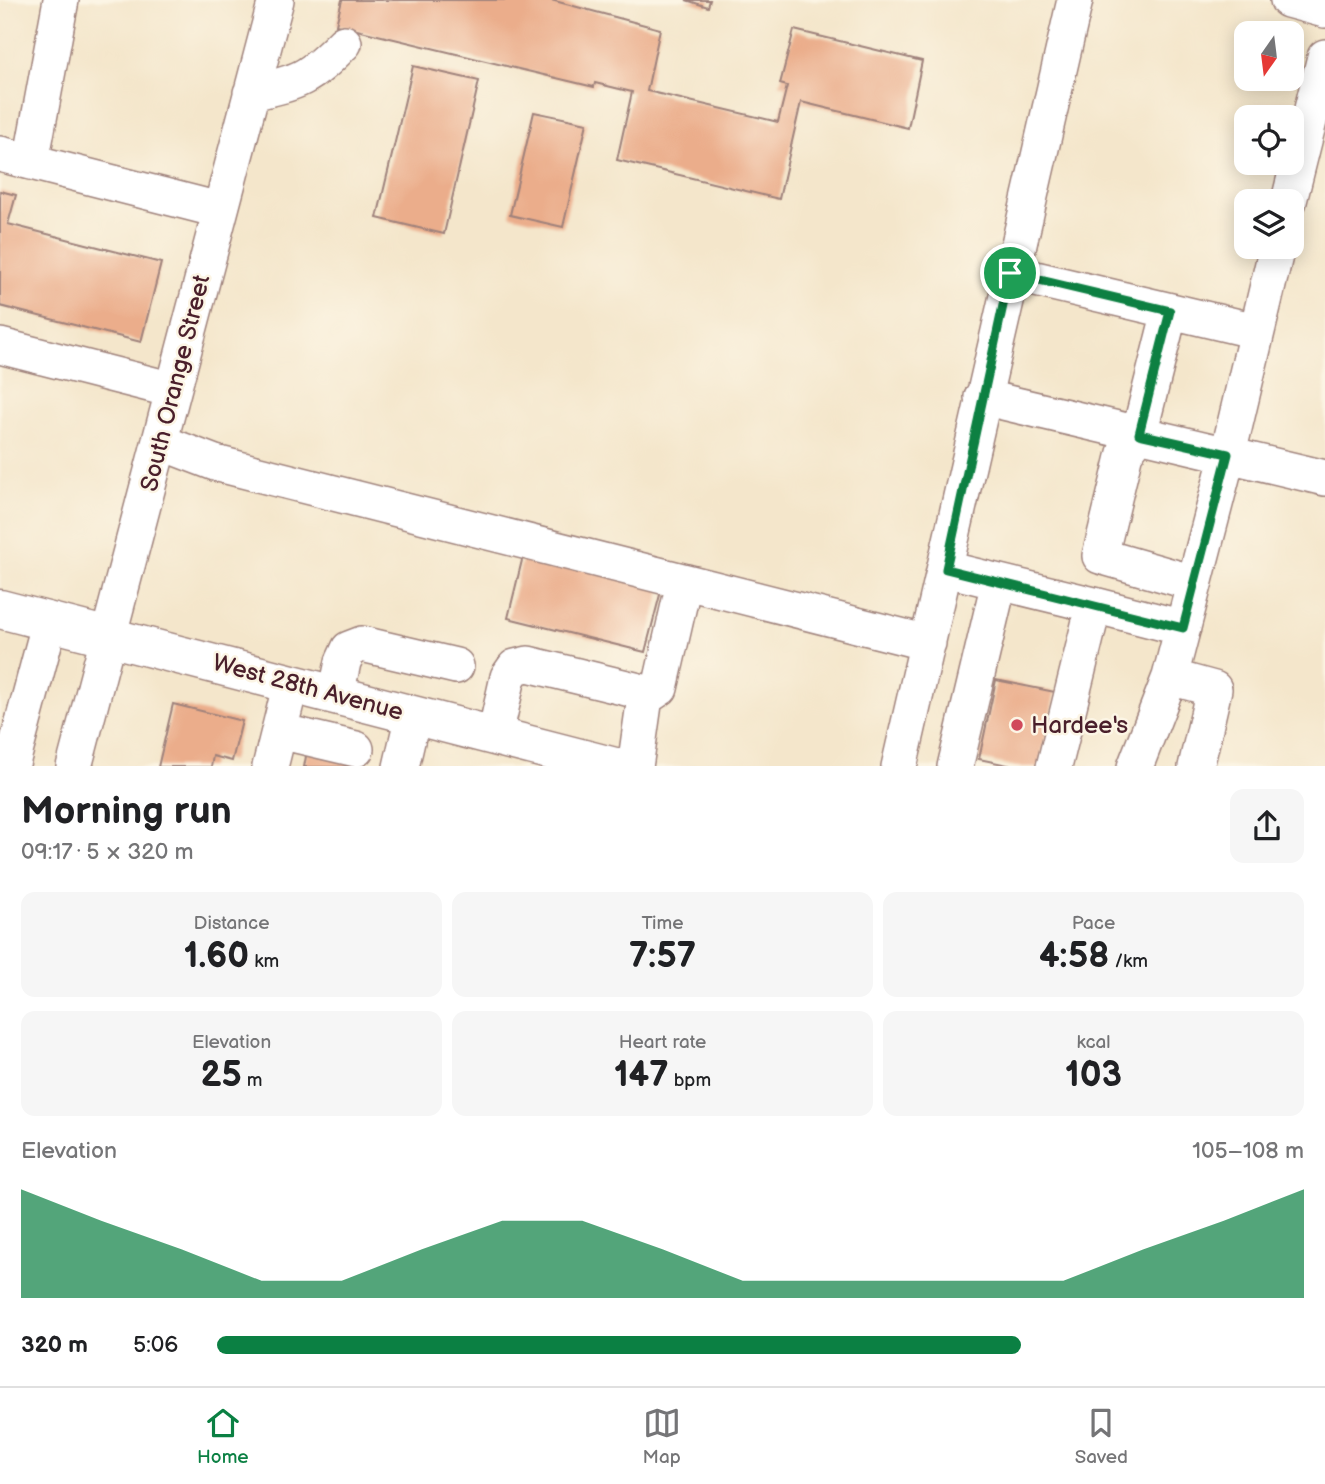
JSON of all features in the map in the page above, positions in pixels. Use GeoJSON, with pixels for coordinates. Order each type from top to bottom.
{"type":"FeatureCollection","features":[{"type":"Feature","properties":{"kind":"main road","name":"West 28th Avenue"},"geometry":{"type":"LineString","coordinates":[[0,609],[615,766]]}},
{"type":"Feature","properties":{"kind":"street"},"geometry":{"type":"LineString","coordinates":[[61,0],[15,158],[219,210]]}},
{"type":"Feature","properties":{"kind":"street","name":"South Orange Street"},"geometry":{"type":"LineString","coordinates":[[74,766],[276,0]]}},
{"type":"Feature","properties":{"kind":"street"},"geometry":{"type":"LineString","coordinates":[[899,766],[946,569],[1010,273],[1075,0]]}},
{"type":"Feature","properties":{"kind":"street"},"geometry":{"type":"LineString","coordinates":[[1288,0],[1325,10]]}},
{"type":"Feature","properties":{"kind":"street"},"geometry":{"type":"LineString","coordinates":[[251,93],[282,86],[314,74],[344,43]]}},
{"type":"Feature","properties":{"kind":"street"},"geometry":{"type":"LineString","coordinates":[[1292,189],[1325,57]]}},
{"type":"Feature","properties":{"kind":"street"},"geometry":{"type":"LineString","coordinates":[[1135,766],[1170,677],[1228,454],[1274,259]]}},
{"type":"Feature","properties":{"kind":"street"},"geometry":{"type":"LineString","coordinates":[[1010,273],[1256,331]]}},
{"type":"Feature","properties":{"kind":"street"},"geometry":{"type":"LineString","coordinates":[[1170,311],[1139,434],[1125,453],[1100,556],[1194,583]]}},
{"type":"Feature","properties":{"kind":"street"},"geometry":{"type":"LineString","coordinates":[[0,346],[173,390]]}},
{"type":"Feature","properties":{"kind":"street"},"geometry":{"type":"LineString","coordinates":[[982,397],[1325,478]]}},
{"type":"Feature","properties":{"kind":"street"},"geometry":{"type":"LineString","coordinates":[[160,442],[215,463],[928,643]]}},
{"type":"Feature","properties":{"kind":"street"},"geometry":{"type":"LineString","coordinates":[[946,569],[1183,628]]}},
{"type":"Feature","properties":{"kind":"street"},"geometry":{"type":"LineString","coordinates":[[955,766],[999,582]]}},
{"type":"Feature","properties":{"kind":"street"},"geometry":{"type":"LineString","coordinates":[[495,736],[508,677],[514,667],[528,664],[651,694],[657,693],[684,583]]}},
{"type":"Feature","properties":{"kind":"street"},"geometry":{"type":"LineString","coordinates":[[1054,766],[1094,605]]}},
{"type":"Feature","properties":{"kind":"street"},"geometry":{"type":"LineString","coordinates":[[11,766],[50,621]]}},
{"type":"Feature","properties":{"kind":"street"},"geometry":{"type":"LineString","coordinates":[[279,731],[357,758],[343,662],[349,649],[362,644],[456,666]]}},
{"type":"Feature","properties":{"kind":"street"},"geometry":{"type":"LineString","coordinates":[[1170,677],[1214,689],[1196,766]]}},
{"type":"Feature","properties":{"kind":"street"},"geometry":{"type":"LineString","coordinates":[[270,766],[291,683]]}},
{"type":"Feature","properties":{"kind":"street"},"geometry":{"type":"LineString","coordinates":[[635,766],[644,704],[639,691]]}},
{"type":"Feature","properties":{"kind":"street"},"geometry":{"type":"LineString","coordinates":[[401,766],[413,715]]}},
{"type":"Feature","properties":{"kind":"building"},"geometry":{"type":"Polygon","coordinates":[[[342,0],[551,0],[660,29],[647,91],[778,122],[787,86],[780,84],[794,30],[922,61],[908,128],[801,102],[779,199],[617,160],[632,92],[595,83],[594,87],[336,25],[342,0]]]}},
{"type":"Feature","properties":{"kind":"building"},"geometry":{"type":"Polygon","coordinates":[[[686,0],[710,0],[708,7],[686,0]]]}},
{"type":"Feature","properties":{"kind":"building"},"geometry":{"type":"Polygon","coordinates":[[[413,66],[479,81],[444,234],[377,218],[413,66]]]}},
{"type":"Feature","properties":{"kind":"building"},"geometry":{"type":"Polygon","coordinates":[[[534,112],[587,123],[563,227],[510,215],[534,112]]]}},
{"type":"Feature","properties":{"kind":"building"},"geometry":{"type":"Polygon","coordinates":[[[0,191],[16,195],[8,224],[161,263],[141,342],[0,306],[0,191]]]}},
{"type":"Feature","properties":{"kind":"building"},"geometry":{"type":"Polygon","coordinates":[[[524,552],[662,587],[645,652],[508,618],[524,552]]]}},
{"type":"Feature","properties":{"kind":"building","name":"Hardee's"},"geometry":{"type":"Polygon","coordinates":[[[996,680],[1055,692],[1039,766],[1012,766],[979,759],[996,680]]]}},
{"type":"Feature","properties":{"kind":"building"},"geometry":{"type":"Polygon","coordinates":[[[173,704],[242,721],[232,761],[213,756],[211,766],[158,766],[173,704]]]}},
{"type":"Feature","properties":{"kind":"building"},"geometry":{"type":"Polygon","coordinates":[[[307,751],[352,761],[351,766],[304,766],[307,751]]]}},
{"type":"Feature","properties":{"kind":"place","name":"Hardee's"},"geometry":{"type":"Point","coordinates":[1017,725]}},
{"type":"Feature","properties":{"kind":"route"},"geometry":{"type":"LineString","coordinates":[[1010,273],[1170,311],[1139,434],[1228,454],[1183,628],[946,569],[1010,273]]}}]}
